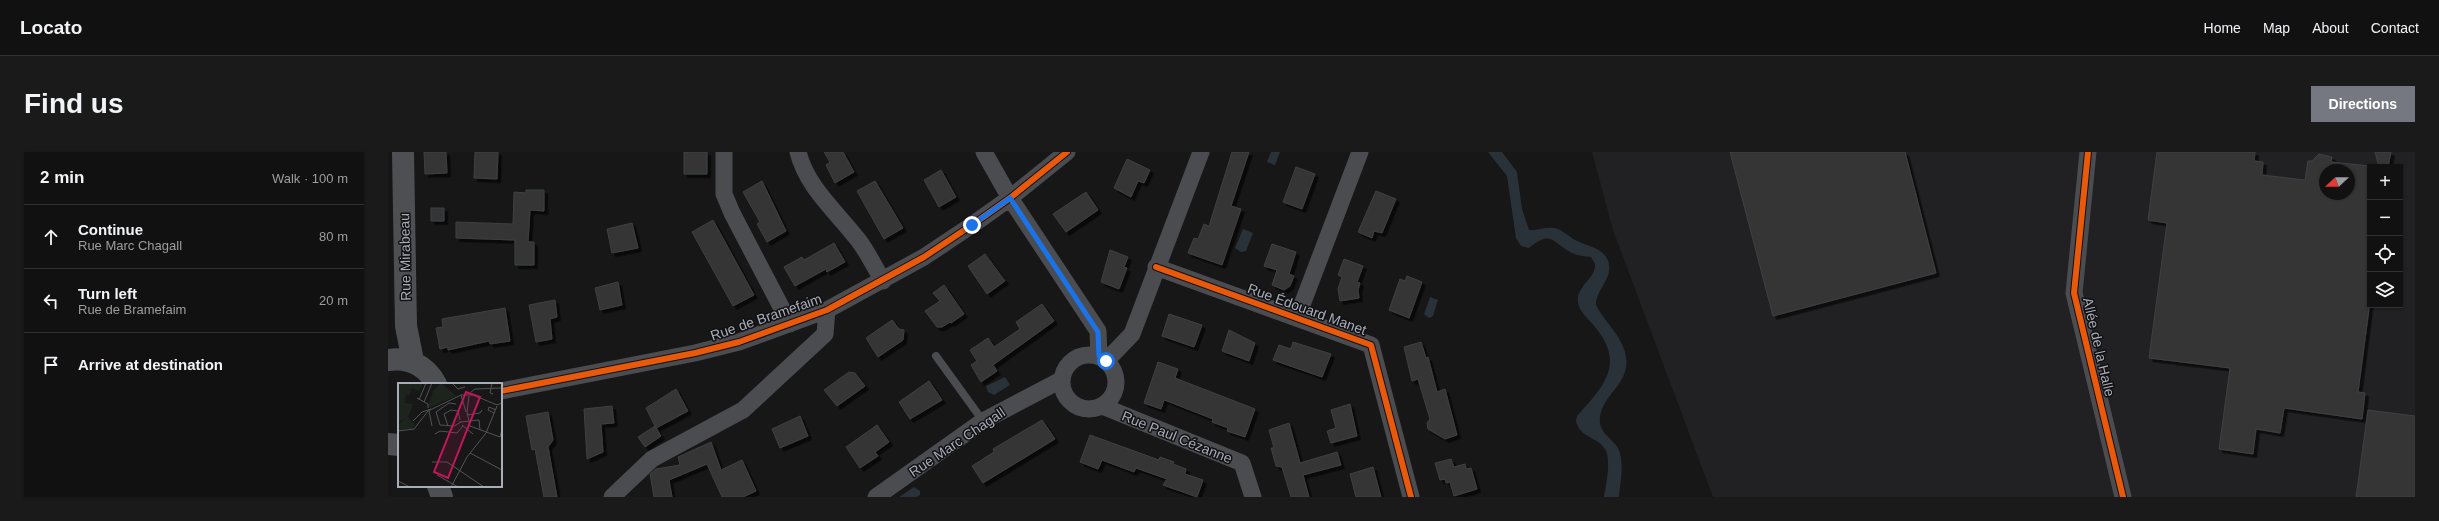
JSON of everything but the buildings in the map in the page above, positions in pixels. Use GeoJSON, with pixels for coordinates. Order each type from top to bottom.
{"type":"FeatureCollection","features":[{"type":"Feature","properties":{"kind":"main road","name":"Rue Mirabeau"},"geometry":{"type":"LineString","coordinates":[[403,152],[406,326],[412,361]]}},
{"type":"Feature","properties":{"kind":"main road"},"geometry":{"type":"LineString","coordinates":[[388,360],[398,358],[412,361],[424,367],[435,383]]}},
{"type":"Feature","properties":{"kind":"main road"},"geometry":{"type":"LineString","coordinates":[[388,444],[398,445]]}},
{"type":"Feature","properties":{"kind":"main road"},"geometry":{"type":"LineString","coordinates":[[438,487],[442,497]]}},
{"type":"Feature","properties":{"kind":"street"},"geometry":{"type":"LineString","coordinates":[[724,152],[724,194],[790,324]]}},
{"type":"Feature","properties":{"kind":"street"},"geometry":{"type":"LineString","coordinates":[[798,152],[801,165],[826,204],[859,241],[883,281]]}},
{"type":"Feature","properties":{"kind":"street"},"geometry":{"type":"LineString","coordinates":[[984,152],[1010,198],[1098,332],[1103,359],[1115,376],[1114,393],[1102,406],[1088,409],[1074,405],[1064,394],[1061,380],[1068,364],[1082,355],[1103,359]]}},
{"type":"Feature","properties":{"kind":"street","name":"Rue de Bramefaim"},"geometry":{"type":"LineString","coordinates":[[502,391],[695,353],[790,324],[827,310],[883,281],[924,257],[1010,198],[1067,152]]}},
{"type":"Feature","properties":{"kind":"street"},"geometry":{"type":"LineString","coordinates":[[1103,359],[1132,334],[1156,267],[1201,152]]}},
{"type":"Feature","properties":{"kind":"street"},"geometry":{"type":"LineString","coordinates":[[1297,318],[1360,152]]}},
{"type":"Feature","properties":{"kind":"street","name":"Allée de la Halle"},"geometry":{"type":"LineString","coordinates":[[2088,152],[2074,293],[2122,497]]}},
{"type":"Feature","properties":{"kind":"street","name":"Rue Édouard Manet"},"geometry":{"type":"LineString","coordinates":[[1156,267],[1371,345],[1411,497]]}},
{"type":"Feature","properties":{"kind":"street"},"geometry":{"type":"LineString","coordinates":[[612,497],[652,459],[743,410],[825,334],[827,310]]}},
{"type":"Feature","properties":{"kind":"street","name":"Rue Marc Chagall"},"geometry":{"type":"LineString","coordinates":[[876,497],[984,421],[1061,380]]}},
{"type":"Feature","properties":{"kind":"street","name":"Rue Paul Cézanne"},"geometry":{"type":"LineString","coordinates":[[1102,406],[1242,463],[1252,497]]}},
{"type":"Feature","properties":{"kind":"lane"},"geometry":{"type":"LineString","coordinates":[[936,356],[984,421]]}},
{"type":"Feature","properties":{"kind":"shaded area"},"geometry":{"type":"Polygon","coordinates":[[[1271,152],[1280,152],[1275,165],[1267,162],[1271,152]]]}},
{"type":"Feature","properties":{"kind":"shaded area"},"geometry":{"type":"Polygon","coordinates":[[[1488,152],[1502,152],[1517,172],[1522,209],[1529,230],[1554,228],[1560,230],[1575,240],[1603,253],[1609,263],[1607,279],[1598,295],[1596,305],[1623,345],[1626,364],[1620,382],[1604,405],[1600,424],[1605,434],[1618,448],[1620,454],[1622,472],[1619,497],[1604,497],[1608,467],[1606,451],[1603,446],[1581,431],[1576,421],[1577,416],[1602,385],[1610,364],[1609,352],[1604,340],[1582,312],[1578,302],[1580,291],[1592,274],[1595,264],[1591,257],[1574,254],[1552,240],[1543,239],[1529,248],[1521,246],[1516,238],[1507,176],[1488,152]]]}},
{"type":"Feature","properties":{"kind":"shaded area"},"geometry":{"type":"Polygon","coordinates":[[[1592,152],[2415,152],[2415,497],[1713,497],[1613,230],[1592,152]]]}},
{"type":"Feature","properties":{"kind":"shaded area"},"geometry":{"type":"Polygon","coordinates":[[[1243,229],[1253,233],[1246,251],[1241,252],[1235,248],[1243,229]]]}},
{"type":"Feature","properties":{"kind":"shaded area"},"geometry":{"type":"Polygon","coordinates":[[[1430,297],[1438,300],[1433,316],[1429,318],[1424,314],[1430,297]]]}},
{"type":"Feature","properties":{"kind":"shaded area"},"geometry":{"type":"Polygon","coordinates":[[[1005,377],[1010,385],[994,395],[988,392],[986,386],[1005,377]]]}},
{"type":"Feature","properties":{"kind":"shaded area"},"geometry":{"type":"Polygon","coordinates":[[[914,487],[920,491],[920,495],[916,497],[899,497],[914,487]]]}},
{"type":"Feature","properties":{"kind":"cycle path"},"geometry":{"type":"LineString","coordinates":[[502,391],[695,353],[739,342],[827,310],[924,257],[1010,198],[1067,152]]}},
{"type":"Feature","properties":{"kind":"cycle path"},"geometry":{"type":"LineString","coordinates":[[2088,152],[2074,293],[2123,497]]}},
{"type":"Feature","properties":{"kind":"cycle path"},"geometry":{"type":"LineString","coordinates":[[1156,267],[1371,345],[1411,497]]}},
{"type":"Feature","properties":{"kind":"route"},"geometry":{"type":"LineString","coordinates":[[972,225],[1010,198],[1098,332],[1099,356],[1106,361]]}}]}
